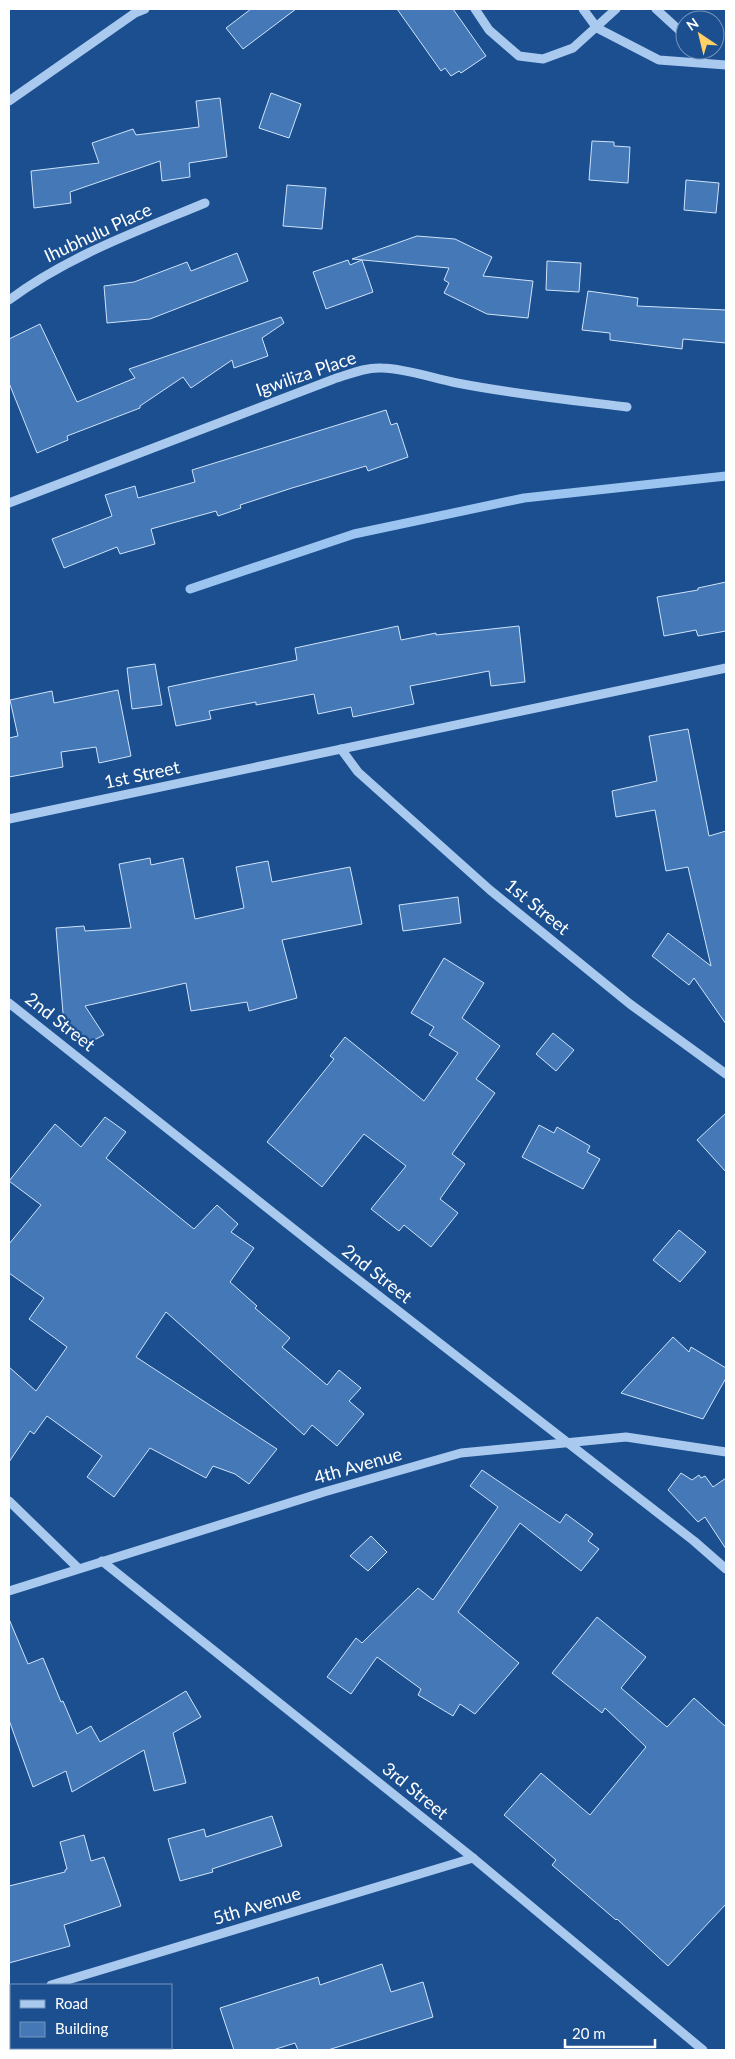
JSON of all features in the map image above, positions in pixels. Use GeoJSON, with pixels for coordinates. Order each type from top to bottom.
{"type":"FeatureCollection","features":[{"type":"Feature","properties":{"kind":"street"},"geometry":{"type":"LineString","coordinates":[[9,101],[137,11],[145,9]]}},
{"type":"Feature","properties":{"kind":"street"},"geometry":{"type":"LineString","coordinates":[[475,9],[489,30],[519,56],[543,59],[573,48],[616,9]]}},
{"type":"Feature","properties":{"kind":"street"},"geometry":{"type":"LineString","coordinates":[[583,9],[597,28],[659,60],[726,65]]}},
{"type":"Feature","properties":{"kind":"street"},"geometry":{"type":"LineString","coordinates":[[656,9],[675,26]]}},
{"type":"Feature","properties":{"kind":"street","name":"Ihubhulu Place"},"geometry":{"type":"LineString","coordinates":[[9,300],[51,272],[100,247],[205,203]]}},
{"type":"Feature","properties":{"kind":"street","name":"Igwiliza Place"},"geometry":{"type":"LineString","coordinates":[[9,503],[334,378],[362,370],[381,368],[412,372],[457,383],[627,406]]}},
{"type":"Feature","properties":{"kind":"street","name":"1st Street"},"geometry":{"type":"LineString","coordinates":[[9,820],[726,668]]}},
{"type":"Feature","properties":{"kind":"street","name":"1st Street"},"geometry":{"type":"LineString","coordinates":[[341,749],[358,772],[490,890],[630,1004],[726,1074]]}},
{"type":"Feature","properties":{"kind":"street","name":"2nd Street"},"geometry":{"type":"LineString","coordinates":[[9,1003],[329,1257],[694,1540],[726,1569]]}},
{"type":"Feature","properties":{"kind":"street","name":"4th Avenue"},"geometry":{"type":"LineString","coordinates":[[9,1591],[324,1492],[461,1453],[626,1438],[726,1452]]}},
{"type":"Feature","properties":{"kind":"street"},"geometry":{"type":"LineString","coordinates":[[9,1501],[78,1568]]}},
{"type":"Feature","properties":{"kind":"street","name":"3rd Street"},"geometry":{"type":"LineString","coordinates":[[102,1561],[473,1858],[703,2050]]}},
{"type":"Feature","properties":{"kind":"street","name":"5th Avenue"},"geometry":{"type":"LineString","coordinates":[[54,1984],[473,1858]]}},
{"type":"Feature","properties":{"kind":"building"},"geometry":{"type":"Polygon","coordinates":[[[251,9],[296,9],[243,49],[226,28],[251,9]]]}},
{"type":"Feature","properties":{"kind":"building"},"geometry":{"type":"Polygon","coordinates":[[[397,9],[453,9],[486,56],[461,73],[459,71],[451,76],[445,68],[441,71],[397,9]]]}},
{"type":"Feature","properties":{"kind":"building"},"geometry":{"type":"Polygon","coordinates":[[[271,93],[301,104],[289,138],[259,128],[271,93]]]}},
{"type":"Feature","properties":{"kind":"building"},"geometry":{"type":"Polygon","coordinates":[[[220,98],[227,157],[189,163],[190,177],[162,181],[160,161],[70,192],[71,203],[34,208],[31,171],[99,163],[92,143],[133,129],[136,135],[199,127],[196,101],[220,98]]]}},
{"type":"Feature","properties":{"kind":"building"},"geometry":{"type":"Polygon","coordinates":[[[592,141],[614,142],[614,146],[630,147],[628,183],[589,180],[592,141]]]}},
{"type":"Feature","properties":{"kind":"building"},"geometry":{"type":"Polygon","coordinates":[[[686,180],[719,183],[716,213],[684,210],[686,180]]]}},
{"type":"Feature","properties":{"kind":"building"},"geometry":{"type":"Polygon","coordinates":[[[287,185],[326,188],[322,229],[283,226],[287,185]]]}},
{"type":"Feature","properties":{"kind":"building"},"geometry":{"type":"Polygon","coordinates":[[[417,236],[455,239],[492,257],[483,276],[533,281],[528,318],[487,314],[444,293],[449,283],[444,280],[449,268],[352,259],[417,236]]]}},
{"type":"Feature","properties":{"kind":"building"},"geometry":{"type":"Polygon","coordinates":[[[237,253],[248,281],[150,319],[107,323],[104,286],[134,282],[187,262],[191,271],[237,253]]]}},
{"type":"Feature","properties":{"kind":"building"},"geometry":{"type":"Polygon","coordinates":[[[348,260],[350,265],[362,260],[373,292],[326,309],[313,272],[348,260]]]}},
{"type":"Feature","properties":{"kind":"building"},"geometry":{"type":"Polygon","coordinates":[[[547,261],[581,263],[579,292],[546,290],[547,261]]]}},
{"type":"Feature","properties":{"kind":"building"},"geometry":{"type":"Polygon","coordinates":[[[588,291],[638,298],[637,306],[726,310],[726,343],[683,339],[682,349],[610,340],[610,333],[582,330],[588,291]]]}},
{"type":"Feature","properties":{"kind":"building"},"geometry":{"type":"Polygon","coordinates":[[[281,317],[284,323],[262,338],[268,356],[234,368],[232,360],[191,388],[183,377],[140,406],[140,408],[67,436],[68,440],[37,453],[9,383],[9,339],[40,324],[77,402],[135,378],[129,369],[281,317]]]}},
{"type":"Feature","properties":{"kind":"building"},"geometry":{"type":"Polygon","coordinates":[[[386,410],[391,425],[397,423],[408,457],[368,471],[366,466],[292,488],[240,505],[241,508],[218,516],[216,511],[151,529],[155,544],[120,554],[117,547],[64,568],[52,539],[112,516],[105,495],[135,486],[138,498],[195,482],[192,470],[386,410]]]}},
{"type":"Feature","properties":{"kind":"building"},"geometry":{"type":"Polygon","coordinates":[[[726,582],[726,631],[698,636],[696,630],[664,636],[657,597],[698,590],[698,588],[726,582]]]}},
{"type":"Feature","properties":{"kind":"building"},"geometry":{"type":"Polygon","coordinates":[[[398,626],[401,640],[436,633],[436,635],[519,626],[525,682],[491,686],[489,671],[410,686],[414,704],[353,717],[351,707],[318,714],[314,694],[256,705],[256,702],[209,711],[211,719],[176,726],[168,687],[297,660],[295,648],[398,626]]]}},
{"type":"Feature","properties":{"kind":"building"},"geometry":{"type":"Polygon","coordinates":[[[155,664],[162,705],[132,709],[127,668],[155,664]]]}},
{"type":"Feature","properties":{"kind":"building"},"geometry":{"type":"Polygon","coordinates":[[[118,690],[131,756],[99,763],[96,747],[61,752],[63,767],[9,777],[9,738],[18,736],[10,700],[52,691],[54,703],[118,690]]]}},
{"type":"Feature","properties":{"kind":"building"},"geometry":{"type":"Polygon","coordinates":[[[688,729],[709,836],[726,831],[726,1024],[694,978],[689,985],[652,956],[668,933],[711,966],[688,867],[666,871],[655,810],[616,817],[612,791],[657,781],[649,736],[688,729]]]}},
{"type":"Feature","properties":{"kind":"building"},"geometry":{"type":"Polygon","coordinates":[[[150,858],[151,865],[183,858],[195,919],[244,908],[236,867],[268,861],[272,882],[350,867],[362,924],[282,940],[297,998],[249,1011],[247,1002],[191,1011],[186,983],[85,1006],[104,1035],[86,1044],[79,1040],[64,1025],[56,928],[84,926],[85,931],[131,928],[119,864],[150,858]]]}},
{"type":"Feature","properties":{"kind":"building"},"geometry":{"type":"Polygon","coordinates":[[[458,897],[461,923],[403,931],[399,905],[458,897]]]}},
{"type":"Feature","properties":{"kind":"building"},"geometry":{"type":"Polygon","coordinates":[[[444,958],[484,983],[462,1018],[500,1046],[476,1079],[495,1093],[452,1154],[465,1164],[440,1199],[458,1213],[431,1247],[404,1225],[399,1231],[371,1209],[406,1166],[364,1134],[322,1187],[267,1142],[334,1059],[330,1056],[345,1037],[424,1101],[458,1053],[429,1035],[434,1027],[411,1013],[444,958]]]}},
{"type":"Feature","properties":{"kind":"building"},"geometry":{"type":"Polygon","coordinates":[[[553,1033],[574,1050],[556,1071],[536,1054],[553,1033]]]}},
{"type":"Feature","properties":{"kind":"building"},"geometry":{"type":"Polygon","coordinates":[[[726,1113],[726,1172],[697,1140],[726,1113]]]}},
{"type":"Feature","properties":{"kind":"building"},"geometry":{"type":"Polygon","coordinates":[[[105,1117],[126,1132],[106,1158],[194,1229],[217,1205],[238,1224],[231,1232],[254,1248],[230,1282],[257,1306],[255,1308],[290,1338],[282,1347],[327,1385],[339,1370],[361,1388],[349,1401],[364,1414],[337,1446],[312,1425],[304,1435],[166,1312],[136,1357],[277,1449],[249,1484],[235,1474],[213,1466],[206,1478],[150,1448],[114,1497],[87,1477],[102,1456],[47,1416],[34,1434],[30,1431],[9,1462],[9,1367],[36,1391],[67,1347],[29,1319],[44,1298],[9,1273],[9,1244],[41,1205],[9,1181],[55,1124],[81,1147],[105,1117]]]}},
{"type":"Feature","properties":{"kind":"building"},"geometry":{"type":"Polygon","coordinates":[[[539,1125],[554,1133],[557,1127],[590,1146],[587,1152],[600,1159],[583,1189],[522,1157],[539,1125]]]}},
{"type":"Feature","properties":{"kind":"building"},"geometry":{"type":"Polygon","coordinates":[[[679,1230],[706,1252],[680,1282],[653,1260],[679,1230]]]}},
{"type":"Feature","properties":{"kind":"building"},"geometry":{"type":"Polygon","coordinates":[[[673,1337],[689,1352],[691,1347],[726,1368],[726,1378],[703,1419],[621,1393],[673,1337]]]}},
{"type":"Feature","properties":{"kind":"building"},"geometry":{"type":"Polygon","coordinates":[[[482,1470],[560,1523],[566,1514],[593,1534],[588,1541],[599,1549],[581,1571],[520,1523],[458,1612],[519,1663],[475,1714],[460,1704],[453,1716],[418,1695],[421,1689],[377,1657],[351,1694],[327,1677],[356,1638],[362,1643],[418,1588],[433,1600],[498,1507],[470,1486],[482,1470]]]}},
{"type":"Feature","properties":{"kind":"building"},"geometry":{"type":"Polygon","coordinates":[[[681,1473],[692,1480],[699,1475],[701,1478],[705,1476],[713,1487],[726,1478],[726,1549],[705,1517],[698,1522],[668,1490],[681,1473]]]}},
{"type":"Feature","properties":{"kind":"building"},"geometry":{"type":"Polygon","coordinates":[[[371,1536],[387,1552],[368,1571],[350,1556],[371,1536]]]}},
{"type":"Feature","properties":{"kind":"building"},"geometry":{"type":"Polygon","coordinates":[[[597,1617],[646,1657],[621,1688],[667,1727],[694,1698],[726,1727],[726,1904],[668,1966],[617,1919],[552,1865],[556,1860],[504,1815],[541,1773],[590,1815],[646,1747],[605,1708],[602,1713],[552,1673],[597,1617]]]}},
{"type":"Feature","properties":{"kind":"building"},"geometry":{"type":"Polygon","coordinates":[[[9,1619],[28,1664],[43,1658],[61,1702],[63,1701],[77,1734],[91,1726],[100,1742],[186,1691],[201,1717],[173,1733],[186,1783],[154,1791],[144,1750],[72,1792],[66,1771],[33,1787],[9,1720],[9,1619]]]}},
{"type":"Feature","properties":{"kind":"building"},"geometry":{"type":"Polygon","coordinates":[[[272,1816],[282,1846],[212,1869],[213,1872],[180,1881],[168,1839],[204,1829],[206,1837],[272,1816]]]}},
{"type":"Feature","properties":{"kind":"building"},"geometry":{"type":"Polygon","coordinates":[[[84,1835],[91,1861],[104,1857],[121,1906],[64,1925],[70,1946],[9,1963],[9,1886],[65,1872],[67,1869],[60,1842],[84,1835]]]}},
{"type":"Feature","properties":{"kind":"building"},"geometry":{"type":"Polygon","coordinates":[[[382,1964],[391,1992],[423,1982],[433,2017],[328,2050],[298,2050],[295,2043],[273,2050],[234,2050],[220,2008],[318,1977],[320,1985],[382,1964]]]}},
{"type":"Feature","properties":{"kind":"waterway"},"geometry":{"type":"LineString","coordinates":[[190,589],[354,534],[524,498],[726,476]]}}]}
